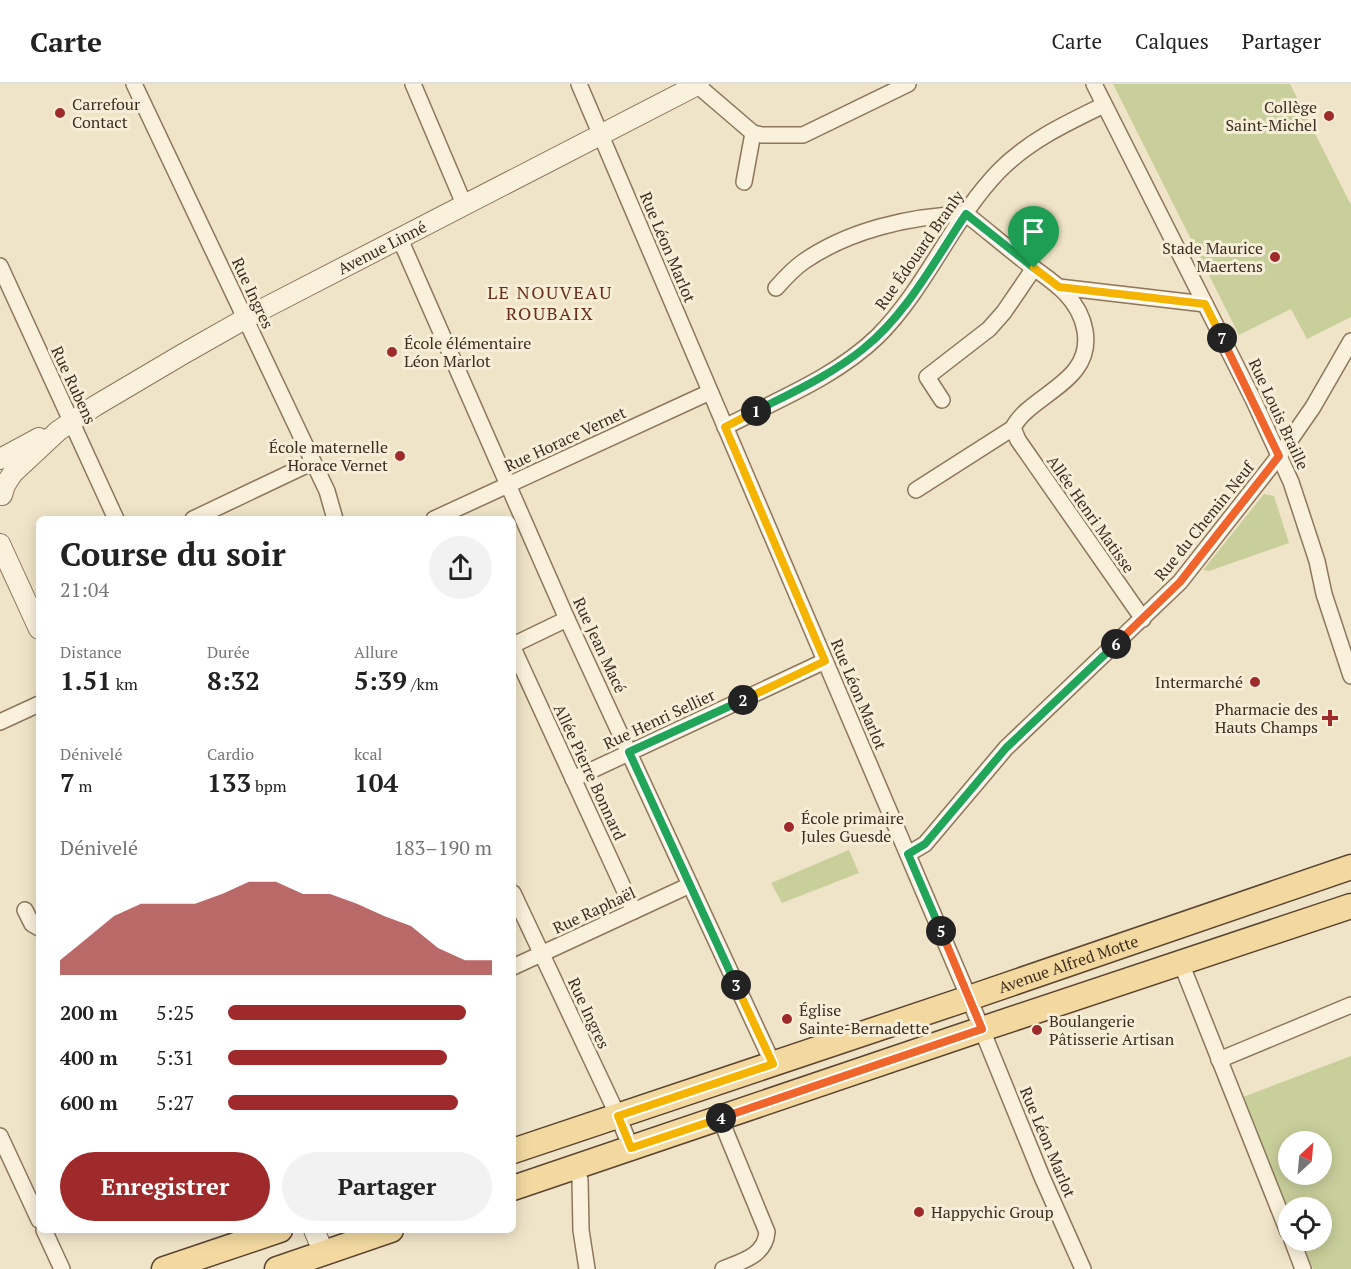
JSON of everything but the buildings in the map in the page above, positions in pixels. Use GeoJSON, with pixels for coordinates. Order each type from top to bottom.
{"type":"FeatureCollection","features":[{"type":"Feature","properties":{"kind":"main road","name":"Avenue Alfred Motte"},"geometry":{"type":"LineString","coordinates":[[516,1147],[773,1064],[1351,867]]}},
{"type":"Feature","properties":{"kind":"main road","name":"Avenue Alfred Motte"},"geometry":{"type":"LineString","coordinates":[[516,1187],[1351,906]]}},
{"type":"Feature","properties":{"kind":"main road"},"geometry":{"type":"LineString","coordinates":[[164,1269],[271,1233]]}},
{"type":"Feature","properties":{"kind":"main road"},"geometry":{"type":"LineString","coordinates":[[277,1269],[382,1233]]}},
{"type":"Feature","properties":{"kind":"street","name":"Rue Ingres"},"geometry":{"type":"LineString","coordinates":[[134,84],[327,491],[334,516]]}},
{"type":"Feature","properties":{"kind":"street"},"geometry":{"type":"LineString","coordinates":[[413,84],[464,204]]}},
{"type":"Feature","properties":{"kind":"street","name":"Rue Léon Marlot"},"geometry":{"type":"LineString","coordinates":[[579,84],[1083,1269]]}},
{"type":"Feature","properties":{"kind":"street"},"geometry":{"type":"LineString","coordinates":[[698,85],[753,133],[803,135],[908,84]]}},
{"type":"Feature","properties":{"kind":"street","name":"Rue Louis Braille"},"geometry":{"type":"LineString","coordinates":[[1094,84],[1205,304],[1291,482],[1351,676]]}},
{"type":"Feature","properties":{"kind":"street","name":"Avenue Linné"},"geometry":{"type":"LineString","coordinates":[[0,459],[71,422],[245,319],[698,85]]}},
{"type":"Feature","properties":{"kind":"street","name":"Rue Édouard Branly"},"geometry":{"type":"LineString","coordinates":[[725,427],[832,371],[871,342],[906,303],[993,178],[1043,136],[1104,105]]}},
{"type":"Feature","properties":{"kind":"street"},"geometry":{"type":"LineString","coordinates":[[744,182],[753,133]]}},
{"type":"Feature","properties":{"kind":"street"},"geometry":{"type":"LineString","coordinates":[[776,288],[805,261],[861,232],[939,216],[966,214],[1059,287],[1073,302],[1084,324],[1086,337],[1085,351],[1076,369],[1019,419],[1013,428],[916,490]]}},
{"type":"Feature","properties":{"kind":"street","name":"Rue Jean Macé"},"geometry":{"type":"LineString","coordinates":[[400,239],[567,619],[773,1064]]}},
{"type":"Feature","properties":{"kind":"street","name":"Rue Rubens"},"geometry":{"type":"LineString","coordinates":[[0,266],[5,288],[115,516]]}},
{"type":"Feature","properties":{"kind":"street"},"geometry":{"type":"LineString","coordinates":[[942,400],[927,377],[989,329],[1004,312],[1034,268]]}},
{"type":"Feature","properties":{"kind":"street"},"geometry":{"type":"LineString","coordinates":[[1059,287],[1205,304]]}},
{"type":"Feature","properties":{"kind":"street","name":"Rue du Chemin Neuf"},"geometry":{"type":"LineString","coordinates":[[908,854],[925,844],[1006,748],[1180,582],[1279,456],[1312,407],[1351,341]]}},
{"type":"Feature","properties":{"kind":"street","name":"Rue Horace Vernet"},"geometry":{"type":"LineString","coordinates":[[450,516],[508,485],[710,392]]}},
{"type":"Feature","properties":{"kind":"street","name":"Avenue Linné"},"geometry":{"type":"LineString","coordinates":[[1,496],[9,478],[18,468],[71,422]]}},
{"type":"Feature","properties":{"kind":"street","name":"Allée Henri Matisse"},"geometry":{"type":"LineString","coordinates":[[1013,428],[1018,440],[1143,619]]}},
{"type":"Feature","properties":{"kind":"street"},"geometry":{"type":"LineString","coordinates":[[209,516],[225,513],[313,462]]}},
{"type":"Feature","properties":{"kind":"street"},"geometry":{"type":"LineString","coordinates":[[0,544],[36,622]]}},
{"type":"Feature","properties":{"kind":"street","name":"Allée Pierre Bonnard"},"geometry":{"type":"LineString","coordinates":[[516,644],[567,619]]}},
{"type":"Feature","properties":{"kind":"street","name":"Allée Pierre Bonnard"},"geometry":{"type":"LineString","coordinates":[[516,653],[634,911]]}},
{"type":"Feature","properties":{"kind":"street","name":"Rue Henri Sellier"},"geometry":{"type":"LineString","coordinates":[[573,779],[825,661]]}},
{"type":"Feature","properties":{"kind":"street"},"geometry":{"type":"LineString","coordinates":[[0,722],[36,705]]}},
{"type":"Feature","properties":{"kind":"street","name":"Rue Raphaël"},"geometry":{"type":"LineString","coordinates":[[516,966],[690,885]]}},
{"type":"Feature","properties":{"kind":"street","name":"Rue Ingres"},"geometry":{"type":"LineString","coordinates":[[516,900],[631,1148]]}},
{"type":"Feature","properties":{"kind":"street"},"geometry":{"type":"LineString","coordinates":[[25,910],[32,924],[36,926]]}},
{"type":"Feature","properties":{"kind":"street"},"geometry":{"type":"LineString","coordinates":[[1180,963],[1278,1207]]}},
{"type":"Feature","properties":{"kind":"street"},"geometry":{"type":"LineString","coordinates":[[1219,1060],[1351,1005]]}},
{"type":"Feature","properties":{"kind":"street"},"geometry":{"type":"LineString","coordinates":[[720,1118],[767,1232],[764,1246],[756,1254],[723,1269]]}},
{"type":"Feature","properties":{"kind":"street"},"geometry":{"type":"LineString","coordinates":[[0,1136],[7,1167],[36,1215]]}},
{"type":"Feature","properties":{"kind":"street"},"geometry":{"type":"LineString","coordinates":[[576,1167],[580,1180],[582,1238],[587,1269]]}},
{"type":"Feature","properties":{"kind":"street"},"geometry":{"type":"LineString","coordinates":[[45,1233],[62,1269]]}},
{"type":"Feature","properties":{"kind":"street"},"geometry":{"type":"LineString","coordinates":[[315,1233],[324,1253]]}},
{"type":"Feature","properties":{"kind":"street"},"geometry":{"type":"LineString","coordinates":[[1297,1251],[1304,1269]]}},
{"type":"Feature","properties":{"kind":"green space","name":"Stade Maurice Maertens"},"geometry":{"type":"Polygon","coordinates":[[[1113,84],[1290,84],[1351,205],[1351,317],[1307,339],[1291,309],[1239,335],[1113,84]]]}},
{"type":"Feature","properties":{"kind":"green space"},"geometry":{"type":"Polygon","coordinates":[[[1264,494],[1274,496],[1289,543],[1209,571],[1203,570],[1264,494]]]}},
{"type":"Feature","properties":{"kind":"green space"},"geometry":{"type":"Polygon","coordinates":[[[849,850],[859,873],[782,903],[771,883],[849,850]]]}},
{"type":"Feature","properties":{"kind":"green space"},"geometry":{"type":"Polygon","coordinates":[[[1351,1056],[1351,1269],[1313,1269],[1305,1251],[1332,1251],[1332,1197],[1281,1197],[1238,1099],[1351,1056]]]}},
{"type":"Feature","properties":{"kind":"place","name":"Carrefour Contact"},"geometry":{"type":"Point","coordinates":[60,113]}},
{"type":"Feature","properties":{"kind":"place","name":"Collège Saint-Michel"},"geometry":{"type":"Point","coordinates":[1329,116]}},
{"type":"Feature","properties":{"kind":"place","name":"Stade Maurice Maertens"},"geometry":{"type":"Point","coordinates":[1275,257]}},
{"type":"Feature","properties":{"kind":"place","name":"École élémentaire Léon Marlot"},"geometry":{"type":"Point","coordinates":[392,352]}},
{"type":"Feature","properties":{"kind":"place","name":"École maternelle Horace Vernet"},"geometry":{"type":"Point","coordinates":[400,456]}},
{"type":"Feature","properties":{"kind":"place","name":"Intermarché"},"geometry":{"type":"Point","coordinates":[1255,682]}},
{"type":"Feature","properties":{"kind":"place","name":"Pharmacie des Hauts Champs"},"geometry":{"type":"Point","coordinates":[1330,718]}},
{"type":"Feature","properties":{"kind":"place","name":"École primaire Jules Guesde"},"geometry":{"type":"Point","coordinates":[789,827]}},
{"type":"Feature","properties":{"kind":"place","name":"Église Sainte-Bernadette"},"geometry":{"type":"Point","coordinates":[787,1019]}},
{"type":"Feature","properties":{"kind":"place","name":"Boulangerie Pâtisserie Artisan"},"geometry":{"type":"Point","coordinates":[1037,1030]}},
{"type":"Feature","properties":{"kind":"place","name":"Happychic Group"},"geometry":{"type":"Point","coordinates":[919,1212]}},
{"type":"Feature","properties":{"kind":"district","name":"LE NOUVEAU ROUBAIX"},"geometry":{"type":"Point","coordinates":[550,302]}},
{"type":"Feature","properties":{"kind":"route"},"geometry":{"type":"LineString","coordinates":[[966,214],[1034,268],[1059,287],[1205,304],[1279,456],[1170,594],[1014,740],[925,844],[908,854],[982,1029],[631,1148],[618,1116],[773,1064],[629,752],[825,661],[725,427],[832,371],[871,342],[906,303],[966,214]]}}]}
